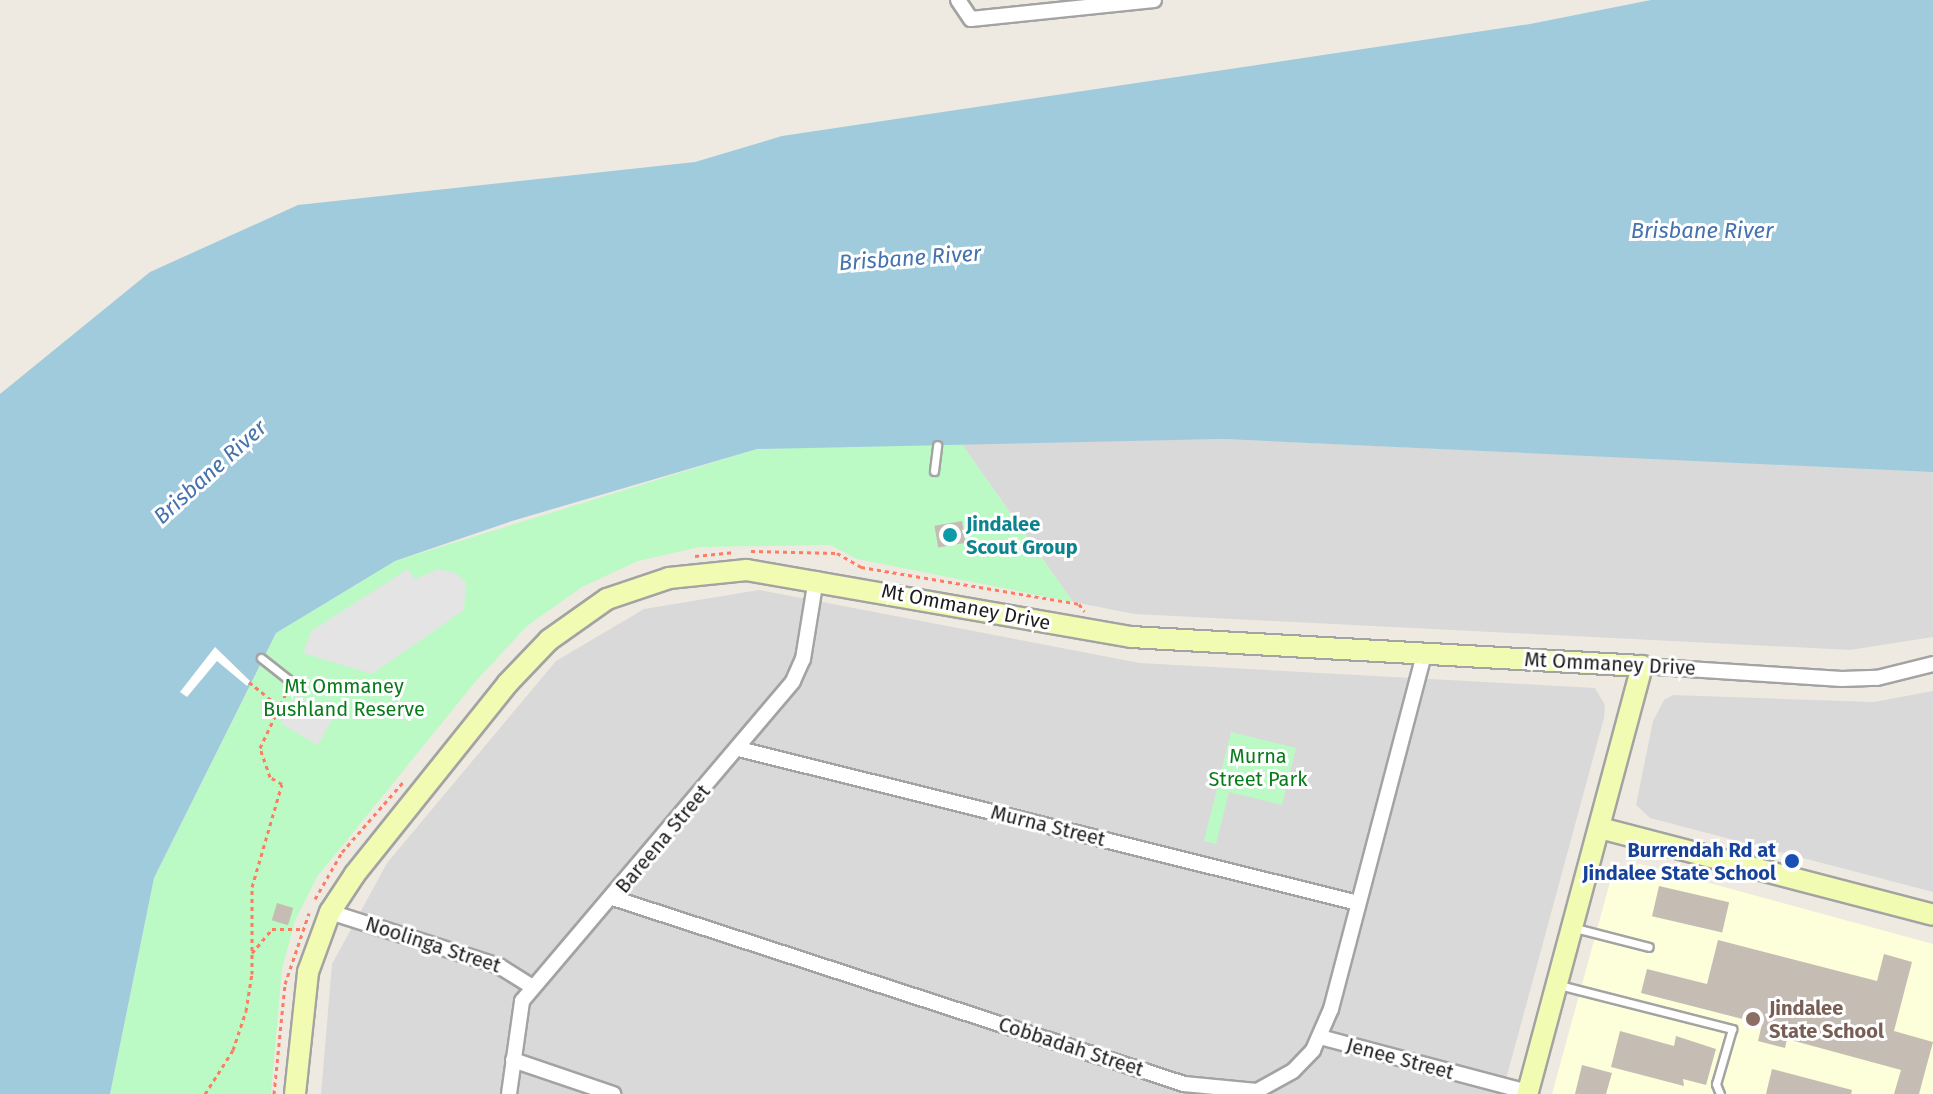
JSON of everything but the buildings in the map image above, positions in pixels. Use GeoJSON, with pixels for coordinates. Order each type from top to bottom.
{"type":"FeatureCollection","features":[{"type":"Feature","properties":{"kind":"street"},"geometry":{"type":"LineString","coordinates":[[958,0],[971,19],[1154,0]]}},
{"type":"Feature","properties":{"kind":"street","name":"Mt Ommaney Drive"},"geometry":{"type":"LineString","coordinates":[[295,1094],[308,972],[330,912],[355,874],[507,684],[549,640],[607,599],[669,578],[712,571],[816,579],[1131,637],[1842,679],[1877,678],[1933,664]]}},
{"type":"Feature","properties":{"kind":"street","name":"Bareena Street"},"geometry":{"type":"LineString","coordinates":[[509,1094],[516,1019],[531,986],[613,898],[793,681],[803,659],[816,579]]}},
{"type":"Feature","properties":{"kind":"street","name":"Cobbadah Street"},"geometry":{"type":"LineString","coordinates":[[613,898],[1184,1084],[1258,1092],[1293,1071],[1320,1037],[1424,654]]}},
{"type":"Feature","properties":{"kind":"street"},"geometry":{"type":"LineString","coordinates":[[1527,1093],[1642,666]]}},
{"type":"Feature","properties":{"kind":"street","name":"Murna Street"},"geometry":{"type":"LineString","coordinates":[[739,749],[1358,903]]}},
{"type":"Feature","properties":{"kind":"street"},"geometry":{"type":"LineString","coordinates":[[1600,828],[1933,915]]}},
{"type":"Feature","properties":{"kind":"street","name":"Noolinga Street"},"geometry":{"type":"LineString","coordinates":[[330,912],[499,966],[531,986]]}},
{"type":"Feature","properties":{"kind":"street","name":"Jenee Street"},"geometry":{"type":"LineString","coordinates":[[1320,1037],[1527,1093]]}},
{"type":"Feature","properties":{"kind":"street"},"geometry":{"type":"LineString","coordinates":[[513,1060],[613,1094]]}},
{"type":"Feature","properties":{"kind":"lane"},"geometry":{"type":"LineString","coordinates":[[934,471],[937,445]]}},
{"type":"Feature","properties":{"kind":"lane"},"geometry":{"type":"LineString","coordinates":[[261,658],[293,683]]}},
{"type":"Feature","properties":{"kind":"lane"},"geometry":{"type":"LineString","coordinates":[[1573,927],[1649,947]]}},
{"type":"Feature","properties":{"kind":"lane"},"geometry":{"type":"LineString","coordinates":[[1557,984],[1732,1029],[1716,1084],[1720,1094]]}},
{"type":"Feature","properties":{"kind":"path"},"geometry":{"type":"LineString","coordinates":[[249,682],[279,706]]}},
{"type":"Feature","properties":{"kind":"path"},"geometry":{"type":"LineString","coordinates":[[205,1094],[233,1050],[246,1011],[252,887],[282,784],[270,777],[260,748],[293,683]]}},
{"type":"Feature","properties":{"kind":"path"},"geometry":{"type":"LineString","coordinates":[[251,955],[272,929],[301,929]]}},
{"type":"Feature","properties":{"kind":"shaded area"},"geometry":{"type":"Polygon","coordinates":[[[1223,439],[1933,471],[1933,637],[1850,650],[1135,614],[1073,602],[961,443],[1223,439]]]}},
{"type":"Feature","properties":{"kind":"shaded area"},"geometry":{"type":"Polygon","coordinates":[[[408,569],[415,579],[438,569],[456,573],[466,582],[464,610],[372,674],[303,653],[311,631],[408,569]]]}},
{"type":"Feature","properties":{"kind":"shaded area"},"geometry":{"type":"Polygon","coordinates":[[[759,590],[1140,663],[1595,688],[1605,705],[1604,718],[1502,1094],[321,1094],[332,964],[387,863],[556,661],[644,609],[759,590]]]}},
{"type":"Feature","properties":{"kind":"shaded area"},"geometry":{"type":"Polygon","coordinates":[[[1933,691],[1933,892],[1650,818],[1636,805],[1653,721],[1664,700],[1673,695],[1874,702],[1933,691]]]}},
{"type":"Feature","properties":{"kind":"shaded area"},"geometry":{"type":"Polygon","coordinates":[[[297,695],[334,716],[318,745],[280,724],[297,695]]]}},
{"type":"Feature","properties":{"kind":"shaded area","name":"Jindalee State School"},"geometry":{"type":"Polygon","coordinates":[[[1640,864],[1933,944],[1933,1094],[1552,1094],[1610,882],[1616,871],[1640,864]]]}},
{"type":"Feature","properties":{"kind":"green space","name":"Mt Ommaney Bushland Reserve"},"geometry":{"type":"Polygon","coordinates":[[[961,443],[1073,602],[857,559],[830,545],[700,547],[638,561],[582,587],[527,626],[476,681],[317,877],[295,921],[282,969],[271,1094],[110,1094],[154,878],[276,633],[395,561],[757,449],[961,443]]]}},
{"type":"Feature","properties":{"kind":"green space","name":"Murna Street Park"},"geometry":{"type":"Polygon","coordinates":[[[1231,732],[1296,748],[1282,805],[1229,792],[1216,844],[1204,841],[1231,732]]]}},
{"type":"Feature","properties":{"kind":"water","name":"Brisbane River"},"geometry":{"type":"Polygon","coordinates":[[[1651,0],[1933,0],[1933,472],[1223,439],[757,449],[512,521],[395,561],[276,633],[154,878],[110,1094],[0,1094],[0,394],[150,272],[298,205],[695,162],[782,136],[1530,24],[1651,0]]]}},
{"type":"Feature","properties":{"kind":"pier"},"geometry":{"type":"Polygon","coordinates":[[[215,647],[250,681],[247,686],[217,661],[187,697],[180,692],[215,647]]]}},
{"type":"Feature","properties":{"kind":"place","name":"Jindalee Scout Group"},"geometry":{"type":"Point","coordinates":[950,535]}},
{"type":"Feature","properties":{"kind":"place","name":"Burrendah Rd at Jindalee State School"},"geometry":{"type":"Point","coordinates":[1792,861]}},
{"type":"Feature","properties":{"kind":"place","name":"Jindalee State School"},"geometry":{"type":"Point","coordinates":[1753,1019]}}]}
